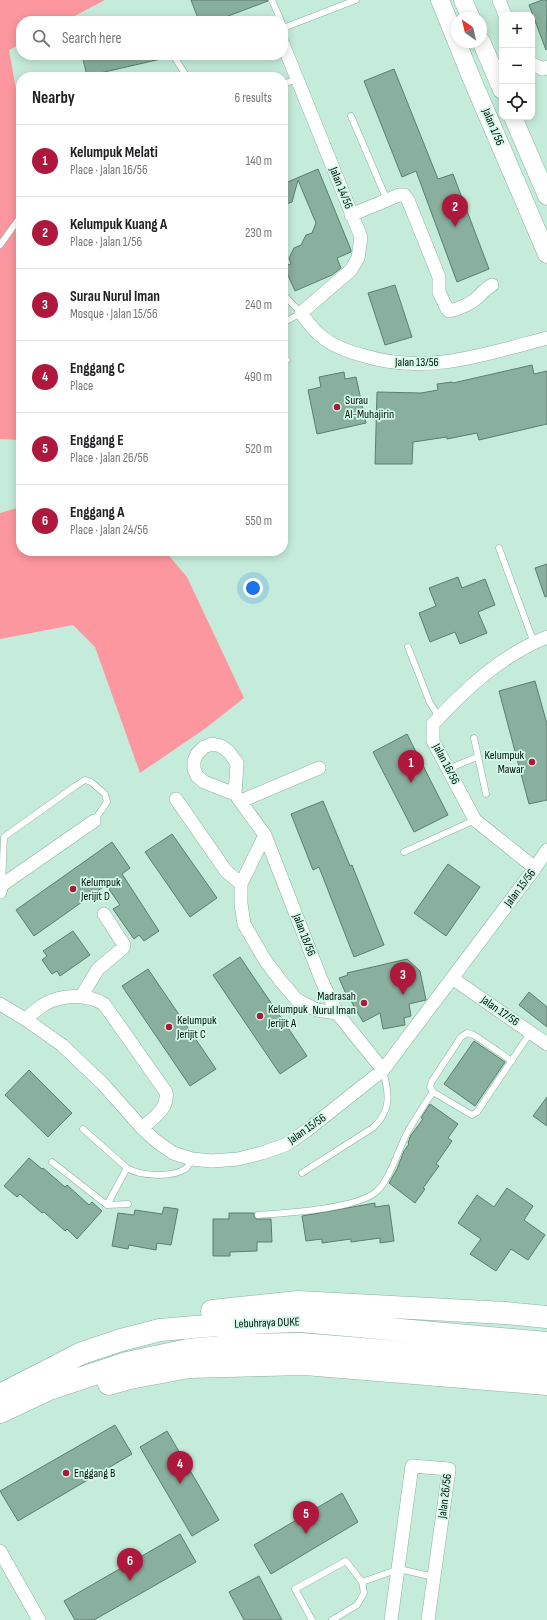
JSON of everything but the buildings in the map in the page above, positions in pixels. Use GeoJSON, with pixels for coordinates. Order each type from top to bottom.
{"type":"FeatureCollection","features":[{"type":"Feature","properties":{"kind":"highway"},"geometry":{"type":"LineString","coordinates":[[160,1330],[202,1312],[298,1302],[505,1313],[547,1317]]}},
{"type":"Feature","properties":{"kind":"highway","name":"Lebuhraya DUKE"},"geometry":{"type":"LineString","coordinates":[[0,1395],[82,1353],[121,1340],[160,1330],[241,1323],[301,1321],[547,1343]]}},
{"type":"Feature","properties":{"kind":"highway","name":"Lebuhraya DUKE"},"geometry":{"type":"LineString","coordinates":[[0,1412],[49,1389],[127,1363],[188,1350],[242,1345],[301,1344],[547,1364]]}},
{"type":"Feature","properties":{"kind":"highway"},"geometry":{"type":"LineString","coordinates":[[0,1418],[130,1378],[189,1367],[305,1364],[547,1384]]}},
{"type":"Feature","properties":{"kind":"main road","name":"Jalan 1/56"},"geometry":{"type":"LineString","coordinates":[[440,0],[471,78],[547,254]]}},
{"type":"Feature","properties":{"kind":"main road"},"geometry":{"type":"LineString","coordinates":[[463,0],[468,12]]}},
{"type":"Feature","properties":{"kind":"main road"},"geometry":{"type":"LineString","coordinates":[[484,48],[499,84]]}},
{"type":"Feature","properties":{"kind":"main road","name":"Jalan 1/56"},"geometry":{"type":"LineString","coordinates":[[514,120],[547,196]]}},
{"type":"Feature","properties":{"kind":"street"},"geometry":{"type":"LineString","coordinates":[[499,0],[504,12]]}},
{"type":"Feature","properties":{"kind":"street","name":"Jalan 14/56"},"geometry":{"type":"LineString","coordinates":[[288,56],[360,237],[358,258],[351,270],[301,313]]}},
{"type":"Feature","properties":{"kind":"street"},"geometry":{"type":"LineString","coordinates":[[535,65],[543,69],[547,67]]}},
{"type":"Feature","properties":{"kind":"street"},"geometry":{"type":"LineString","coordinates":[[351,215],[399,195],[404,195],[408,200],[439,276],[439,292],[449,311],[456,310],[466,305],[479,296],[485,288],[492,285]]}},
{"type":"Feature","properties":{"kind":"street","name":"Jalan 13/56"},"geometry":{"type":"LineString","coordinates":[[301,313],[320,336],[343,350],[380,361],[425,364],[464,360],[547,338]]}},
{"type":"Feature","properties":{"kind":"street","name":"Jalan 16/56"},"geometry":{"type":"LineString","coordinates":[[535,868],[475,820],[433,741],[433,724],[452,702],[492,669],[534,643],[547,637]]}},
{"type":"Feature","properties":{"kind":"street","name":"Jalan 18/56"},"geometry":{"type":"LineString","coordinates":[[319,768],[238,798],[265,835],[320,979],[337,1013],[383,1070]]}},
{"type":"Feature","properties":{"kind":"street"},"geometry":{"type":"LineString","coordinates":[[176,799],[226,870],[241,884]]}},
{"type":"Feature","properties":{"kind":"street"},"geometry":{"type":"LineString","coordinates":[[1,889],[94,821]]}},
{"type":"Feature","properties":{"kind":"street"},"geometry":{"type":"LineString","coordinates":[[265,835],[241,884],[241,904],[244,924],[265,960],[297,1000],[317,1010],[337,1013]]}},
{"type":"Feature","properties":{"kind":"street","name":"Jalan 15/56"},"geometry":{"type":"LineString","coordinates":[[0,1004],[25,1019],[62,1045],[103,1084],[142,1128],[156,1141],[173,1153],[192,1159],[212,1161],[238,1159],[262,1153],[285,1145],[306,1132],[383,1070],[547,850]]}},
{"type":"Feature","properties":{"kind":"street"},"geometry":{"type":"LineString","coordinates":[[82,995],[98,969],[123,948],[124,945],[104,914]]}},
{"type":"Feature","properties":{"kind":"street","name":"Jalan 17/56"},"geometry":{"type":"LineString","coordinates":[[452,978],[547,1044]]}},
{"type":"Feature","properties":{"kind":"street"},"geometry":{"type":"LineString","coordinates":[[25,1019],[45,1004],[56,1000],[82,995],[95,998],[104,1004],[166,1092],[167,1098],[165,1106],[142,1128]]}},
{"type":"Feature","properties":{"kind":"street","name":"Jalan 26/56"},"geometry":{"type":"LineString","coordinates":[[391,1620],[412,1466],[449,1468],[428,1620]]}},
{"type":"Feature","properties":{"kind":"street"},"geometry":{"type":"LineString","coordinates":[[0,1551],[39,1620]]}},
{"type":"Feature","properties":{"kind":"lane"},"geometry":{"type":"LineString","coordinates":[[272,0],[279,16]]}},
{"type":"Feature","properties":{"kind":"lane"},"geometry":{"type":"LineString","coordinates":[[288,25],[356,0]]}},
{"type":"Feature","properties":{"kind":"lane"},"geometry":{"type":"LineString","coordinates":[[176,60],[184,72]]}},
{"type":"Feature","properties":{"kind":"lane"},"geometry":{"type":"LineString","coordinates":[[288,82],[297,79]]}},
{"type":"Feature","properties":{"kind":"lane"},"geometry":{"type":"LineString","coordinates":[[351,116],[387,200]]}},
{"type":"Feature","properties":{"kind":"lane"},"geometry":{"type":"LineString","coordinates":[[0,245],[16,223]]}},
{"type":"Feature","properties":{"kind":"lane"},"geometry":{"type":"LineString","coordinates":[[288,299],[301,313],[288,320]]}},
{"type":"Feature","properties":{"kind":"lane"},"geometry":{"type":"LineString","coordinates":[[498,548],[534,643]]}},
{"type":"Feature","properties":{"kind":"lane"},"geometry":{"type":"LineString","coordinates":[[408,647],[430,703],[439,717]]}},
{"type":"Feature","properties":{"kind":"lane"},"geometry":{"type":"LineString","coordinates":[[474,738],[486,794]]}},
{"type":"Feature","properties":{"kind":"lane"},"geometry":{"type":"LineString","coordinates":[[448,769],[477,757]]}},
{"type":"Feature","properties":{"kind":"lane"},"geometry":{"type":"LineString","coordinates":[[1,889],[4,837],[85,780],[91,782],[105,794],[107,802],[94,821]]}},
{"type":"Feature","properties":{"kind":"lane"},"geometry":{"type":"LineString","coordinates":[[404,852],[475,820]]}},
{"type":"Feature","properties":{"kind":"lane"},"geometry":{"type":"LineString","coordinates":[[512,1061],[474,1035],[467,1033],[461,1037],[432,1081],[430,1087],[433,1092],[472,1115],[477,1112],[512,1061],[530,1033]]}},
{"type":"Feature","properties":{"kind":"lane"},"geometry":{"type":"LineString","coordinates":[[302,1173],[374,1127],[382,1119],[388,1100],[383,1070]]}},
{"type":"Feature","properties":{"kind":"lane"},"geometry":{"type":"LineString","coordinates":[[258,1215],[300,1212],[365,1199],[376,1191],[383,1182],[408,1132],[433,1092]]}},
{"type":"Feature","properties":{"kind":"lane"},"geometry":{"type":"LineString","coordinates":[[83,1129],[127,1168],[141,1174],[170,1174],[180,1172],[187,1168],[192,1159]]}},
{"type":"Feature","properties":{"kind":"lane"},"geometry":{"type":"LineString","coordinates":[[52,1162],[107,1206],[128,1204]]}},
{"type":"Feature","properties":{"kind":"lane"},"geometry":{"type":"LineString","coordinates":[[107,1206],[127,1168]]}},
{"type":"Feature","properties":{"kind":"lane"},"geometry":{"type":"LineString","coordinates":[[312,1620],[295,1589],[346,1561],[362,1582],[364,1593],[357,1605],[332,1620]]}},
{"type":"Feature","properties":{"kind":"lane"},"geometry":{"type":"LineString","coordinates":[[362,1582],[399,1569],[434,1577]]}},
{"type":"Feature","properties":{"kind":"shaded area"},"geometry":{"type":"Polygon","coordinates":[[[0,0],[105,0],[75,16],[16,16],[16,46],[9,50],[16,89],[16,440],[0,439],[0,0]]]}},
{"type":"Feature","properties":{"kind":"shaded area"},"geometry":{"type":"Polygon","coordinates":[[[16,508],[16,556],[169,556],[187,577],[244,698],[206,728],[140,773],[95,647],[73,625],[0,639],[0,513],[16,508]]]}},
{"type":"Feature","properties":{"kind":"place","name":"Kelumpuk Kuang A"},"geometry":{"type":"Point","coordinates":[455,227]}},
{"type":"Feature","properties":{"kind":"place","name":"Surau Al-Muhajirin"},"geometry":{"type":"Point","coordinates":[337,407]}},
{"type":"Feature","properties":{"kind":"place","name":"Kelumpuk Mawar"},"geometry":{"type":"Point","coordinates":[532,762]}},
{"type":"Feature","properties":{"kind":"place","name":"Kelumpuk Melati"},"geometry":{"type":"Point","coordinates":[411,783]}},
{"type":"Feature","properties":{"kind":"place","name":"Kelumpuk Jerijit D"},"geometry":{"type":"Point","coordinates":[73,889]}},
{"type":"Feature","properties":{"kind":"place","name":"Surau Nurul Iman"},"geometry":{"type":"Point","coordinates":[403,995]}},
{"type":"Feature","properties":{"kind":"place","name":"Madrasah Nurul Iman"},"geometry":{"type":"Point","coordinates":[364,1003]}},
{"type":"Feature","properties":{"kind":"place","name":"Kelumpuk Jerijit A"},"geometry":{"type":"Point","coordinates":[260,1016]}},
{"type":"Feature","properties":{"kind":"place","name":"Kelumpuk Jerijit C"},"geometry":{"type":"Point","coordinates":[169,1027]}},
{"type":"Feature","properties":{"kind":"place","name":"Enggang B"},"geometry":{"type":"Point","coordinates":[66,1473]}},
{"type":"Feature","properties":{"kind":"place","name":"Enggang C"},"geometry":{"type":"Point","coordinates":[180,1484]}},
{"type":"Feature","properties":{"kind":"place","name":"Enggang E"},"geometry":{"type":"Point","coordinates":[306,1534]}},
{"type":"Feature","properties":{"kind":"place","name":"Enggang A"},"geometry":{"type":"Point","coordinates":[130,1581]}}]}
